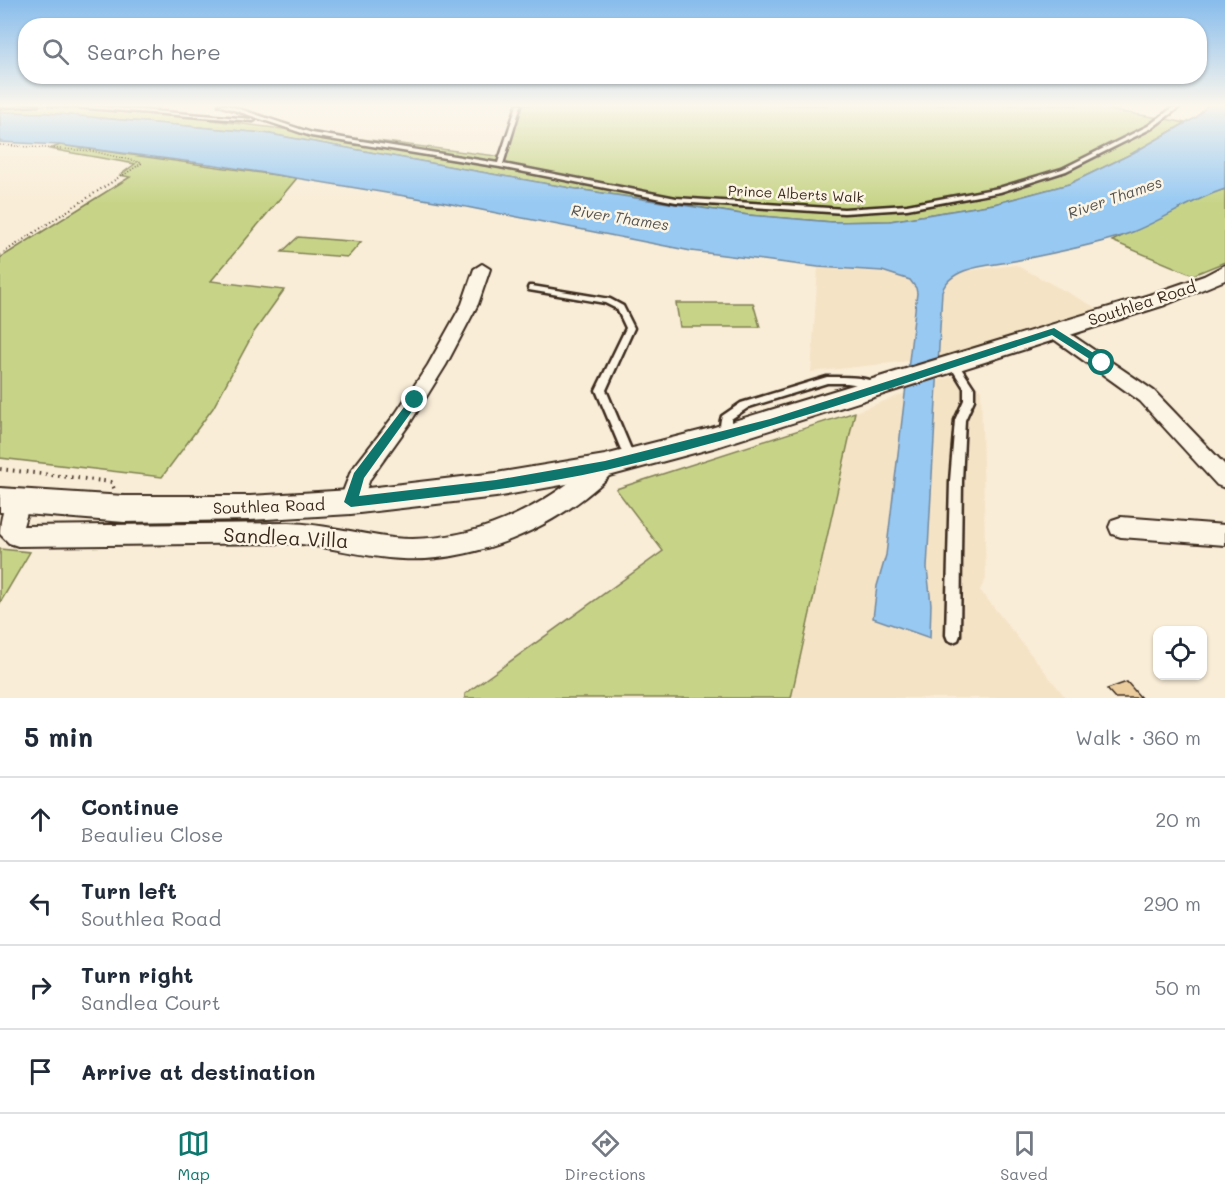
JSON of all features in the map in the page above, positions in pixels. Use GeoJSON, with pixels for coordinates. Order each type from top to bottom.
{"type":"FeatureCollection","features":[{"type":"Feature","properties":{"kind":"main road","name":"Southlea Road"},"geometry":{"type":"LineString","coordinates":[[9,501],[123,509],[250,508],[351,502],[496,485],[617,462],[726,435],[1177,293],[1211,280],[1225,271]]}},
{"type":"Feature","properties":{"kind":"street"},"geometry":{"type":"LineString","coordinates":[[351,502],[359,477],[403,418],[437,365],[470,304],[482,269]]}},
{"type":"Feature","properties":{"kind":"street"},"geometry":{"type":"LineString","coordinates":[[1054,331],[1147,396],[1225,479]]}},
{"type":"Feature","properties":{"kind":"street","name":"Sandlea Villa"},"geometry":{"type":"LineString","coordinates":[[9,501],[10,530],[18,536],[260,533],[318,535],[404,549],[447,547],[481,541],[555,505],[586,486],[617,462]]}},
{"type":"Feature","properties":{"kind":"street"},"geometry":{"type":"LineString","coordinates":[[1121,527],[1225,536]]}},
{"type":"Feature","properties":{"kind":"lane","name":"Prince Alberts Walk"},"geometry":{"type":"LineString","coordinates":[[333,138],[500,165],[676,200],[844,211],[907,207],[1000,190],[1064,170],[1129,138]]}},
{"type":"Feature","properties":{"kind":"lane"},"geometry":{"type":"LineString","coordinates":[[500,165],[509,138]]}},
{"type":"Feature","properties":{"kind":"lane"},"geometry":{"type":"LineString","coordinates":[[532,288],[594,297],[620,308],[630,328],[601,390],[617,462]]}},
{"type":"Feature","properties":{"kind":"lane"},"geometry":{"type":"LineString","coordinates":[[950,365],[969,388],[969,400],[960,420],[956,481],[954,635]]}},
{"type":"Feature","properties":{"kind":"path"},"geometry":{"type":"LineString","coordinates":[[0,145],[56,147],[131,158],[142,163],[0,255]]}},
{"type":"Feature","properties":{"kind":"path"},"geometry":{"type":"LineString","coordinates":[[0,469],[111,482],[123,509]]}},
{"type":"Feature","properties":{"kind":"shaded area"},"geometry":{"type":"Polygon","coordinates":[[[1016,265],[1110,315],[991,352],[811,372],[818,267],[900,274],[955,272],[1016,265]]]}},
{"type":"Feature","properties":{"kind":"shaded area"},"geometry":{"type":"Polygon","coordinates":[[[964,375],[981,390],[986,579],[980,590],[1066,698],[791,698],[855,412],[948,377],[964,375]]]}},
{"type":"Feature","properties":{"kind":"green space"},"geometry":{"type":"Polygon","coordinates":[[[289,138],[351,138],[504,157],[510,138],[1160,138],[1069,184],[994,204],[890,221],[832,222],[748,215],[576,189],[289,138]]]}},
{"type":"Feature","properties":{"kind":"green space"},"geometry":{"type":"Polygon","coordinates":[[[60,145],[297,178],[211,281],[284,290],[254,332],[213,408],[162,477],[0,458],[0,258],[130,177],[120,175],[135,164],[50,149],[60,145]]]}},
{"type":"Feature","properties":{"kind":"green space"},"geometry":{"type":"Polygon","coordinates":[[[1225,189],[1225,262],[1193,275],[1112,241],[1202,196],[1225,189]]]}},
{"type":"Feature","properties":{"kind":"green space"},"geometry":{"type":"Polygon","coordinates":[[[298,237],[361,242],[348,257],[282,252],[298,237]]]}},
{"type":"Feature","properties":{"kind":"green space"},"geometry":{"type":"Polygon","coordinates":[[[676,303],[753,303],[760,327],[680,327],[676,303]]]}},
{"type":"Feature","properties":{"kind":"green space"},"geometry":{"type":"Polygon","coordinates":[[[855,412],[791,698],[465,698],[465,694],[663,551],[616,489],[855,412]]]}},
{"type":"Feature","properties":{"kind":"green space"},"geometry":{"type":"Polygon","coordinates":[[[0,549],[30,552],[0,603],[0,549]]]}},
{"type":"Feature","properties":{"kind":"water","name":"River Thames"},"geometry":{"type":"Polygon","coordinates":[[[0,138],[289,138],[576,189],[748,215],[832,222],[890,221],[994,204],[1069,184],[1160,138],[1225,138],[1225,189],[1130,233],[1075,248],[964,271],[947,282],[942,291],[927,568],[931,604],[930,638],[873,618],[877,586],[886,555],[917,293],[910,280],[882,271],[818,267],[691,251],[441,202],[216,165],[60,145],[0,142],[0,138]]]}},
{"type":"Feature","properties":{"kind":"building"},"geometry":{"type":"Polygon","coordinates":[[[1127,682],[1141,698],[1115,698],[1107,689],[1127,682]]]}},
{"type":"Feature","properties":{"kind":"route"},"geometry":{"type":"LineString","coordinates":[[415,400],[359,477],[351,502],[496,485],[605,466],[772,422],[1054,331],[1102,363]]}}]}
